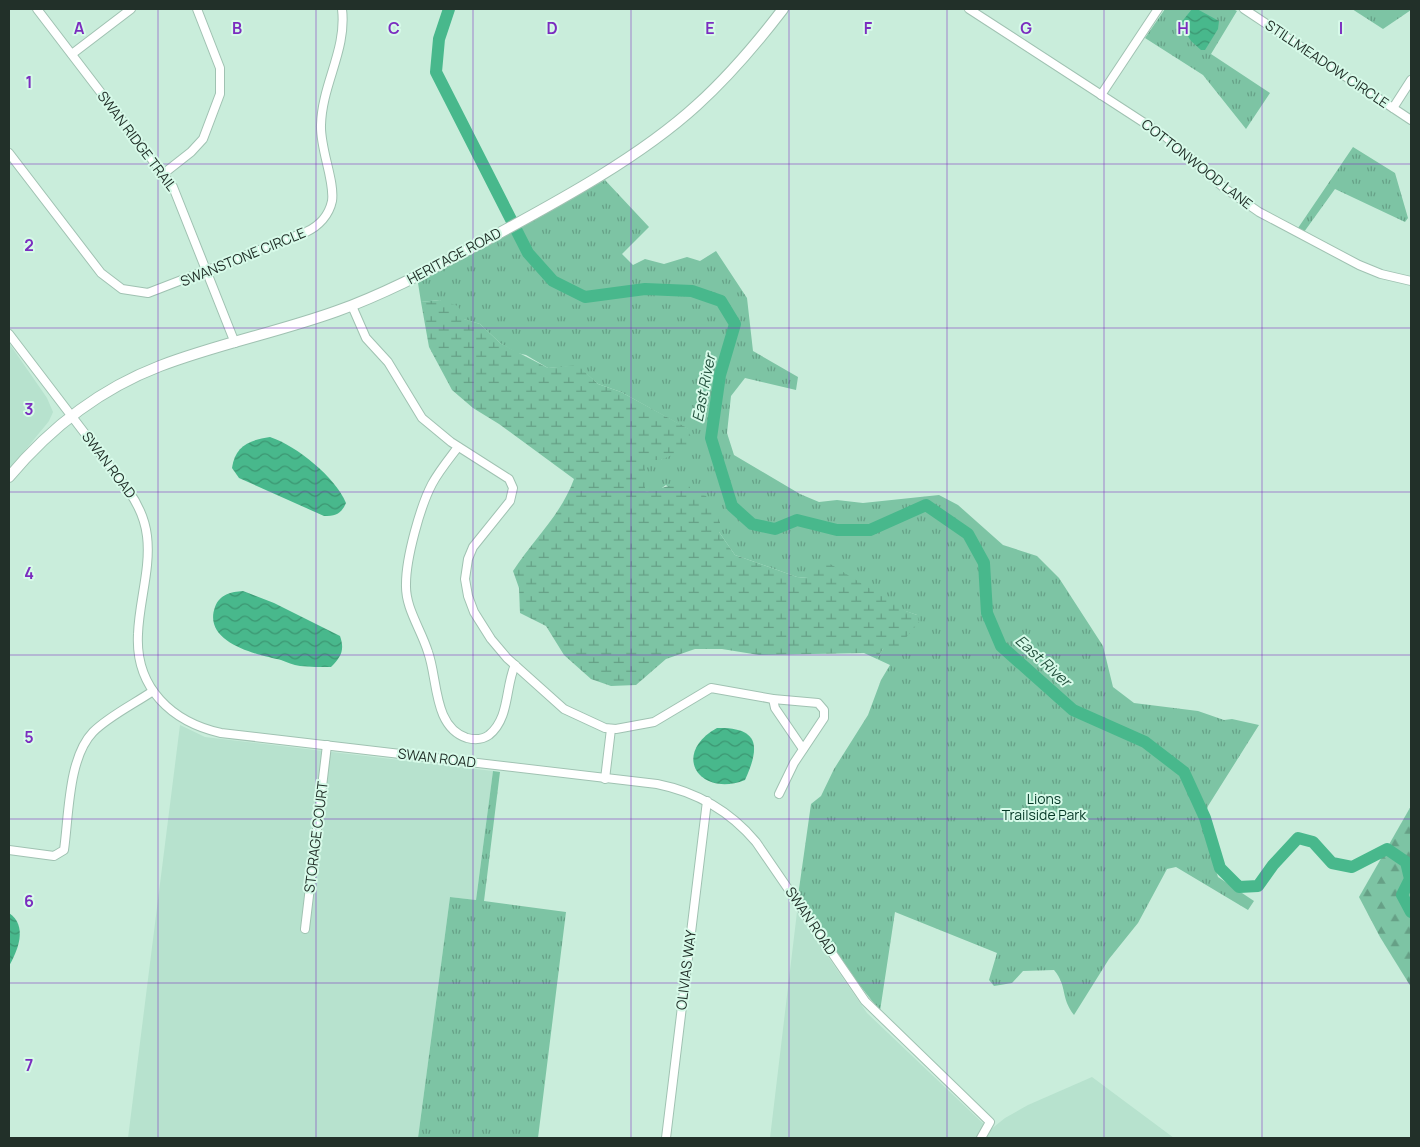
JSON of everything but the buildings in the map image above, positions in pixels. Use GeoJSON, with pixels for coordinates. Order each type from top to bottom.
{"type":"FeatureCollection","features":[{"type":"Feature","properties":{"kind":"main road","name":"HERITAGE ROAD"},"geometry":{"type":"LineString","coordinates":[[11,474],[37,445],[71,416],[115,387],[137,376],[184,358],[352,306],[398,286],[497,234],[621,162],[669,128],[720,82],[783,9]]}},
{"type":"Feature","properties":{"kind":"street","name":"SWAN RIDGE TRAIL"},"geometry":{"type":"LineString","coordinates":[[37,9],[177,194],[235,343]]}},
{"type":"Feature","properties":{"kind":"street"},"geometry":{"type":"LineString","coordinates":[[72,54],[131,9]]}},
{"type":"Feature","properties":{"kind":"street"},"geometry":{"type":"LineString","coordinates":[[163,174],[192,152],[203,140],[220,94],[220,68],[197,9]]}},
{"type":"Feature","properties":{"kind":"street","name":"SWANSTONE CIRCLE"},"geometry":{"type":"LineString","coordinates":[[9,153],[100,273],[114,285],[130,292],[148,293],[310,230],[322,220],[329,209],[332,192],[322,144],[321,126],[324,94],[340,47],[342,9]]}},
{"type":"Feature","properties":{"kind":"street","name":"COTTONWOOD LANE"},"geometry":{"type":"LineString","coordinates":[[969,9],[1166,137],[1223,187],[1259,212],[1359,265],[1380,274],[1411,281]]}},
{"type":"Feature","properties":{"kind":"street"},"geometry":{"type":"LineString","coordinates":[[1102,95],[1158,9]]}},
{"type":"Feature","properties":{"kind":"street","name":"STILLMEADOW CIRCLE"},"geometry":{"type":"LineString","coordinates":[[1244,9],[1411,120]]}},
{"type":"Feature","properties":{"kind":"street"},"geometry":{"type":"LineString","coordinates":[[1393,108],[1411,80]]}},
{"type":"Feature","properties":{"kind":"street"},"geometry":{"type":"LineString","coordinates":[[352,306],[366,338],[388,362],[420,415],[458,447],[504,475],[513,486],[510,501],[472,550],[466,568],[465,584],[469,601],[499,650],[564,709],[594,725],[611,729],[654,722],[711,688],[773,699],[816,703],[823,708],[824,718],[803,749],[779,794]]}},
{"type":"Feature","properties":{"kind":"street","name":"SWAN ROAD"},"geometry":{"type":"LineString","coordinates":[[9,334],[128,490],[144,522],[147,556],[138,648],[143,670],[154,691],[171,711],[203,729],[670,787],[707,801],[736,821],[756,842],[874,1012],[990,1122],[981,1138]]}},
{"type":"Feature","properties":{"kind":"street"},"geometry":{"type":"LineString","coordinates":[[458,447],[437,476],[427,496],[410,556],[406,586],[409,606],[431,661],[439,706],[446,720],[457,732],[466,737],[477,739],[491,733],[507,702],[515,665]]}},
{"type":"Feature","properties":{"kind":"street"},"geometry":{"type":"LineString","coordinates":[[9,850],[54,856],[64,850],[76,763],[82,747],[99,727],[154,691]]}},
{"type":"Feature","properties":{"kind":"street"},"geometry":{"type":"LineString","coordinates":[[773,699],[780,716],[803,749]]}},
{"type":"Feature","properties":{"kind":"street"},"geometry":{"type":"LineString","coordinates":[[604,779],[611,729]]}},
{"type":"Feature","properties":{"kind":"street","name":"STORAGE COURT"},"geometry":{"type":"LineString","coordinates":[[305,929],[327,745]]}},
{"type":"Feature","properties":{"kind":"street","name":"OLIVIAS WAY"},"geometry":{"type":"LineString","coordinates":[[666,1138],[707,801]]}},
{"type":"Feature","properties":{"kind":"shaded area"},"geometry":{"type":"Polygon","coordinates":[[[9,343],[47,398],[53,412],[49,421],[9,470],[9,343]]]}},
{"type":"Feature","properties":{"kind":"shaded area"},"geometry":{"type":"Polygon","coordinates":[[[180,725],[205,737],[493,771],[476,900],[450,897],[418,1138],[128,1138],[180,725]]]}},
{"type":"Feature","properties":{"kind":"shaded area"},"geometry":{"type":"Polygon","coordinates":[[[797,912],[867,1013],[990,1130],[1005,1118],[1028,1105],[1092,1077],[1174,1138],[770,1138],[797,912]]]}},
{"type":"Feature","properties":{"kind":"green space"},"geometry":{"type":"Polygon","coordinates":[[[1165,9],[1233,9],[1237,11],[1211,54],[1270,93],[1246,129],[1203,75],[1145,38],[1165,9]]]}},
{"type":"Feature","properties":{"kind":"green space"},"geometry":{"type":"Polygon","coordinates":[[[1352,9],[1411,9],[1411,10],[1383,29],[1352,9]]]}},
{"type":"Feature","properties":{"kind":"green space"},"geometry":{"type":"Polygon","coordinates":[[[1353,147],[1395,173],[1408,218],[1405,222],[1335,189],[1304,232],[1298,228],[1353,147]]]}},
{"type":"Feature","properties":{"kind":"green space","name":"Lions Trailside Park"},"geometry":{"type":"Polygon","coordinates":[[[605,180],[649,227],[622,254],[633,265],[645,259],[664,264],[687,257],[700,261],[716,251],[747,298],[753,351],[798,377],[796,390],[745,378],[731,396],[727,433],[734,455],[800,494],[819,502],[837,500],[863,503],[939,495],[958,505],[1003,545],[1037,556],[1059,578],[1103,646],[1113,687],[1134,703],[1198,711],[1224,720],[1232,719],[1259,725],[1208,806],[1202,827],[1218,877],[1254,901],[1248,910],[1176,867],[1167,869],[1138,923],[1109,959],[1074,1015],[1067,1003],[1061,982],[1054,970],[1023,971],[1012,983],[994,986],[989,980],[997,953],[895,912],[880,1011],[858,983],[798,896],[811,804],[821,796],[834,769],[868,715],[881,680],[890,665],[877,659],[883,649],[917,615],[735,555],[719,532],[666,485],[659,490],[645,492],[645,460],[661,460],[688,429],[621,392],[598,384],[578,366],[548,368],[526,355],[517,353],[500,343],[480,324],[463,319],[440,300],[421,302],[418,283],[605,180]]]}},
{"type":"Feature","properties":{"kind":"green space"},"geometry":{"type":"Polygon","coordinates":[[[440,300],[458,306],[464,319],[480,324],[500,343],[548,368],[578,365],[598,384],[621,392],[689,429],[692,446],[661,460],[645,460],[645,492],[689,481],[690,489],[706,496],[720,522],[719,532],[735,555],[797,577],[808,578],[827,562],[906,611],[917,615],[919,622],[899,646],[883,649],[877,659],[864,653],[759,655],[722,649],[695,649],[666,659],[636,685],[611,686],[591,679],[564,655],[546,626],[520,613],[519,588],[513,571],[562,504],[574,479],[499,424],[473,408],[452,390],[429,347],[421,302],[440,300]]]}},
{"type":"Feature","properties":{"kind":"green space"},"geometry":{"type":"Polygon","coordinates":[[[493,771],[500,772],[484,901],[566,912],[538,1138],[418,1138],[450,897],[476,900],[493,771]]]}},
{"type":"Feature","properties":{"kind":"green space"},"geometry":{"type":"Polygon","coordinates":[[[1411,806],[1411,987],[1380,937],[1359,897],[1411,806]]]}},
{"type":"Feature","properties":{"kind":"water"},"geometry":{"type":"Polygon","coordinates":[[[1192,9],[1197,9],[1219,21],[1218,29],[1205,50],[1201,50],[1191,41],[1180,24],[1192,9]]]}},
{"type":"Feature","properties":{"kind":"water"},"geometry":{"type":"Polygon","coordinates":[[[270,437],[292,447],[324,473],[341,493],[346,503],[340,512],[332,516],[324,516],[239,478],[232,468],[236,454],[244,445],[250,442],[270,437]]]}},
{"type":"Feature","properties":{"kind":"water"},"geometry":{"type":"Polygon","coordinates":[[[243,591],[274,603],[340,636],[342,649],[337,660],[331,667],[297,666],[247,651],[224,638],[217,630],[213,619],[215,607],[223,596],[243,591]]]}},
{"type":"Feature","properties":{"kind":"water"},"geometry":{"type":"Polygon","coordinates":[[[717,728],[742,731],[749,735],[753,741],[753,758],[745,780],[729,784],[715,783],[704,778],[696,770],[693,761],[695,750],[703,738],[717,728]]]}},
{"type":"Feature","properties":{"kind":"water"},"geometry":{"type":"Polygon","coordinates":[[[9,913],[15,918],[20,931],[20,938],[9,966],[9,913]]]}},
{"type":"Feature","properties":{"kind":"waterway","name":"East River"},"geometry":{"type":"LineString","coordinates":[[449,9],[439,39],[436,72],[528,253],[553,281],[585,297],[645,289],[692,291],[721,301],[735,324],[720,375],[711,438],[732,506],[752,524],[775,529],[797,520],[837,530],[870,530],[926,505],[968,534],[984,563],[987,613],[1001,646],[1073,710],[1145,742],[1184,772],[1205,818],[1220,868],[1239,887],[1258,886],[1273,865],[1298,838],[1313,842],[1332,863],[1352,867],[1387,849],[1406,862],[1410,879],[1402,895],[1411,912]]}}]}
